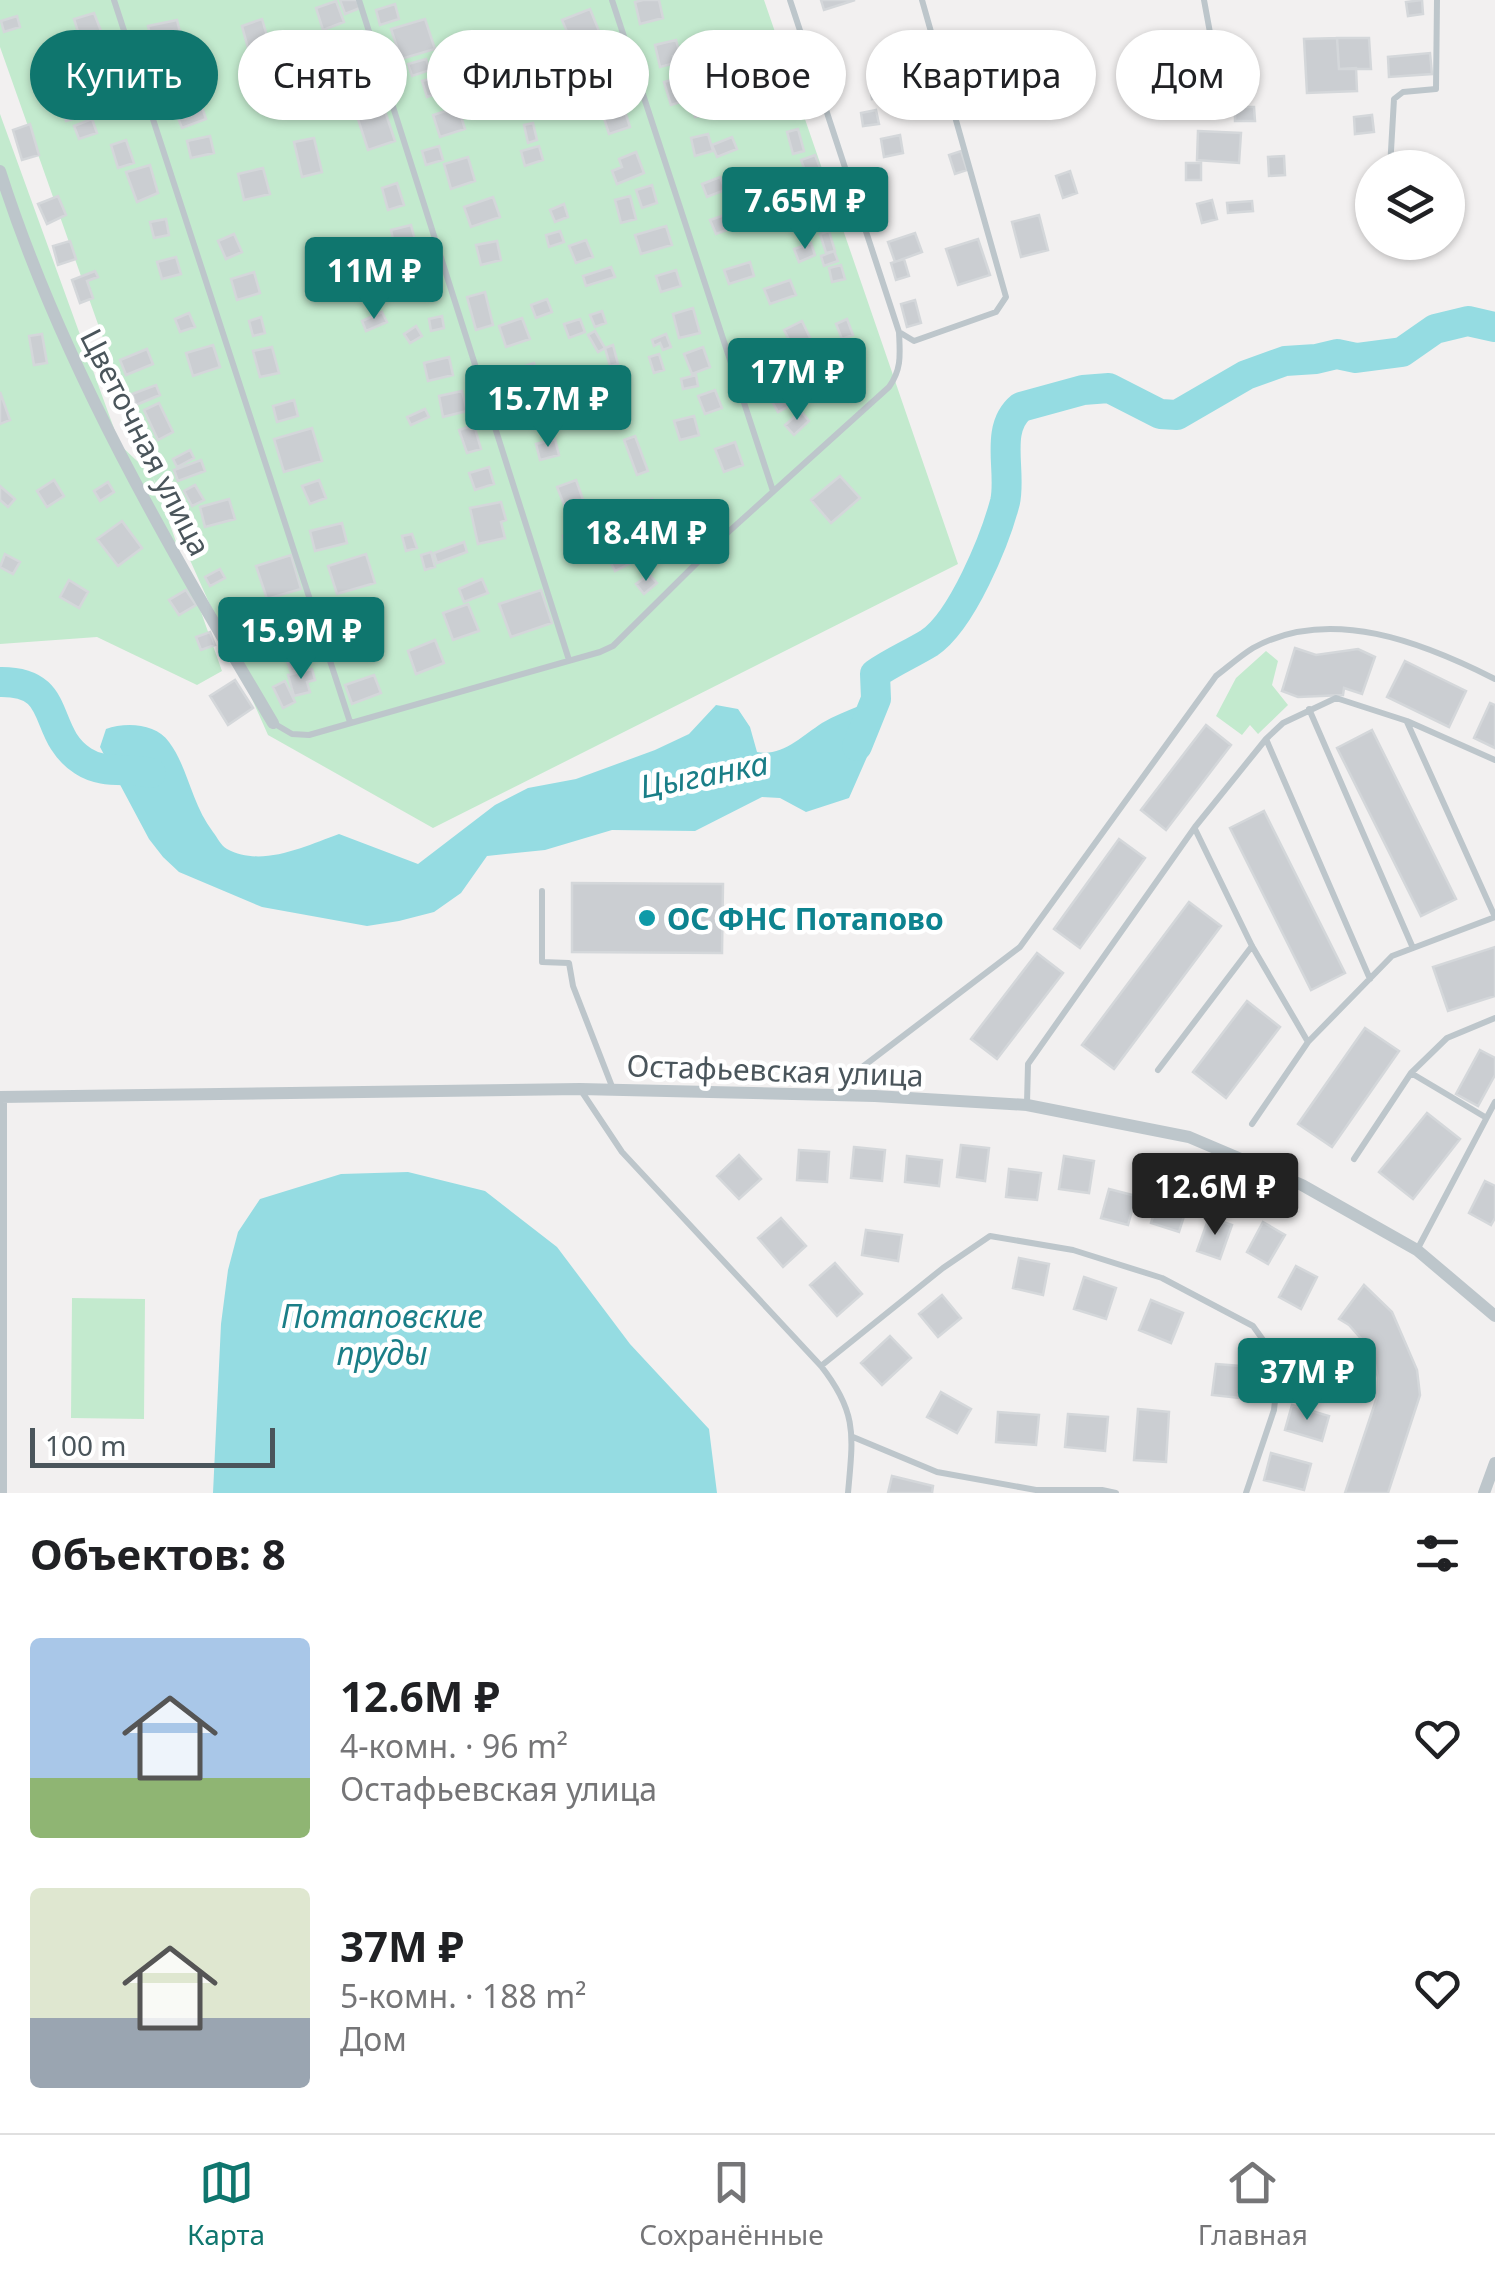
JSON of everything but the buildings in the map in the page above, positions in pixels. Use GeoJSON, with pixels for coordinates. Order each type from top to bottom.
{"type":"FeatureCollection","features":[{"type":"Feature","properties":{"kind":"street","name":"Цветочная улица"},"geometry":{"type":"LineString","coordinates":[[0,171],[4,200],[128,473],[274,723]]}},
{"type":"Feature","properties":{"kind":"street","name":"Остафьевская улица"},"geometry":{"type":"LineString","coordinates":[[1,1097],[614,1090],[1027,1104],[1188,1136],[1302,1184],[1417,1250],[1495,1316]]}},
{"type":"Feature","properties":{"kind":"street"},"geometry":{"type":"LineString","coordinates":[[1,1097],[1,1493]]}},
{"type":"Feature","properties":{"kind":"street"},"geometry":{"type":"LineString","coordinates":[[1484,1493],[1495,1463]]}},
{"type":"Feature","properties":{"kind":"lane"},"geometry":{"type":"LineString","coordinates":[[114,0],[350,722]]}},
{"type":"Feature","properties":{"kind":"lane"},"geometry":{"type":"LineString","coordinates":[[359,0],[568,660]]}},
{"type":"Feature","properties":{"kind":"lane"},"geometry":{"type":"LineString","coordinates":[[612,0],[773,490]]}},
{"type":"Feature","properties":{"kind":"lane"},"geometry":{"type":"LineString","coordinates":[[274,723],[292,734],[308,735],[600,652],[622,638],[898,375],[899,332],[790,0]]}},
{"type":"Feature","properties":{"kind":"lane"},"geometry":{"type":"LineString","coordinates":[[899,332],[914,341],[996,312],[1006,297],[922,0]]}},
{"type":"Feature","properties":{"kind":"lane"},"geometry":{"type":"LineString","coordinates":[[1204,0],[1210,30]]}},
{"type":"Feature","properties":{"kind":"lane"},"geometry":{"type":"LineString","coordinates":[[1391,150],[1394,99],[1403,92],[1436,90],[1437,0]]}},
{"type":"Feature","properties":{"kind":"lane"},"geometry":{"type":"LineString","coordinates":[[848,1095],[861,1068],[1020,947],[1216,676],[1254,648],[1292,634],[1336,630],[1384,634],[1453,658],[1495,679]]}},
{"type":"Feature","properties":{"kind":"lane"},"geometry":{"type":"LineString","coordinates":[[1027,1104],[1028,1064],[1194,828],[1283,723],[1336,698],[1407,721],[1495,760]]}},
{"type":"Feature","properties":{"kind":"lane"},"geometry":{"type":"LineString","coordinates":[[1309,709],[1412,948]]}},
{"type":"Feature","properties":{"kind":"lane"},"geometry":{"type":"LineString","coordinates":[[1252,1124],[1308,1042],[1392,956],[1495,917],[1407,721]]}},
{"type":"Feature","properties":{"kind":"lane"},"geometry":{"type":"LineString","coordinates":[[1266,739],[1370,978]]}},
{"type":"Feature","properties":{"kind":"lane"},"geometry":{"type":"LineString","coordinates":[[1194,828],[1252,946],[1308,1042]]}},
{"type":"Feature","properties":{"kind":"lane"},"geometry":{"type":"LineString","coordinates":[[542,891],[542,962],[569,963],[573,986],[614,1090]]}},
{"type":"Feature","properties":{"kind":"lane"},"geometry":{"type":"LineString","coordinates":[[1158,1070],[1252,946]]}},
{"type":"Feature","properties":{"kind":"lane"},"geometry":{"type":"LineString","coordinates":[[1354,1160],[1411,1072],[1447,1038],[1495,1018]]}},
{"type":"Feature","properties":{"kind":"lane"},"geometry":{"type":"LineString","coordinates":[[1411,1072],[1485,1117]]}},
{"type":"Feature","properties":{"kind":"lane"},"geometry":{"type":"LineString","coordinates":[[580,1090],[622,1152],[844,1394],[853,1437],[848,1493]]}},
{"type":"Feature","properties":{"kind":"lane"},"geometry":{"type":"LineString","coordinates":[[1417,1250],[1495,1102]]}},
{"type":"Feature","properties":{"kind":"lane"},"geometry":{"type":"LineString","coordinates":[[821,1366],[990,1236],[1074,1250],[1162,1278],[1254,1326],[1271,1350],[1279,1362],[1274,1410],[1246,1493]]}},
{"type":"Feature","properties":{"kind":"lane"},"geometry":{"type":"LineString","coordinates":[[853,1437],[937,1472],[1036,1492],[1116,1493]]}},
{"type":"Feature","properties":{"kind":"green space"},"geometry":{"type":"Polygon","coordinates":[[[0,0],[764,0],[774,30],[669,30],[669,120],[805,120],[958,564],[433,828],[268,735],[153,477],[222,671],[197,685],[97,637],[0,644],[0,114],[120,445],[151,474],[0,47],[0,0]]]}},
{"type":"Feature","properties":{"kind":"green space"},"geometry":{"type":"Polygon","coordinates":[[[1266,651],[1278,661],[1272,685],[1288,705],[1258,734],[1250,725],[1242,735],[1216,716],[1236,678],[1266,651]]]}},
{"type":"Feature","properties":{"kind":"green space"},"geometry":{"type":"Polygon","coordinates":[[[72,1298],[145,1299],[144,1419],[71,1418],[72,1298]]]}},
{"type":"Feature","properties":{"kind":"water"},"geometry":{"type":"Polygon","coordinates":[[[716,705],[738,709],[750,727],[757,752],[783,748],[822,723],[859,706],[872,711],[881,725],[849,798],[806,812],[780,798],[762,797],[695,831],[612,830],[545,850],[487,856],[461,893],[434,912],[367,926],[262,907],[179,872],[149,839],[100,747],[106,729],[114,727],[140,726],[163,736],[181,763],[206,821],[223,846],[240,854],[269,856],[339,834],[418,864],[495,805],[528,788],[576,779],[655,750],[689,734],[716,705]]]}},
{"type":"Feature","properties":{"kind":"water","name":"Потаповские пруды"},"geometry":{"type":"Polygon","coordinates":[[[408,1172],[485,1191],[557,1247],[630,1344],[709,1429],[717,1493],[213,1493],[221,1324],[238,1232],[260,1199],[341,1174],[408,1172]]]}},
{"type":"Feature","properties":{"kind":"waterway","name":"Цыганка"},"geometry":{"type":"LineString","coordinates":[[857,746],[876,699],[875,674],[941,632],[976,578],[1005,502],[1008,427],[1021,407],[1083,390],[1109,388],[1160,414],[1177,415],[1246,375],[1285,361],[1402,352],[1435,329],[1468,321],[1495,327]]}},
{"type":"Feature","properties":{"kind":"waterway","name":"Цыганка"},"geometry":{"type":"LineString","coordinates":[[0,682],[34,690],[50,711],[61,737],[83,761],[99,768],[151,773]]}},
{"type":"Feature","properties":{"kind":"place","name":"ОС ФНС Потапово"},"geometry":{"type":"Point","coordinates":[647,918]}}]}
